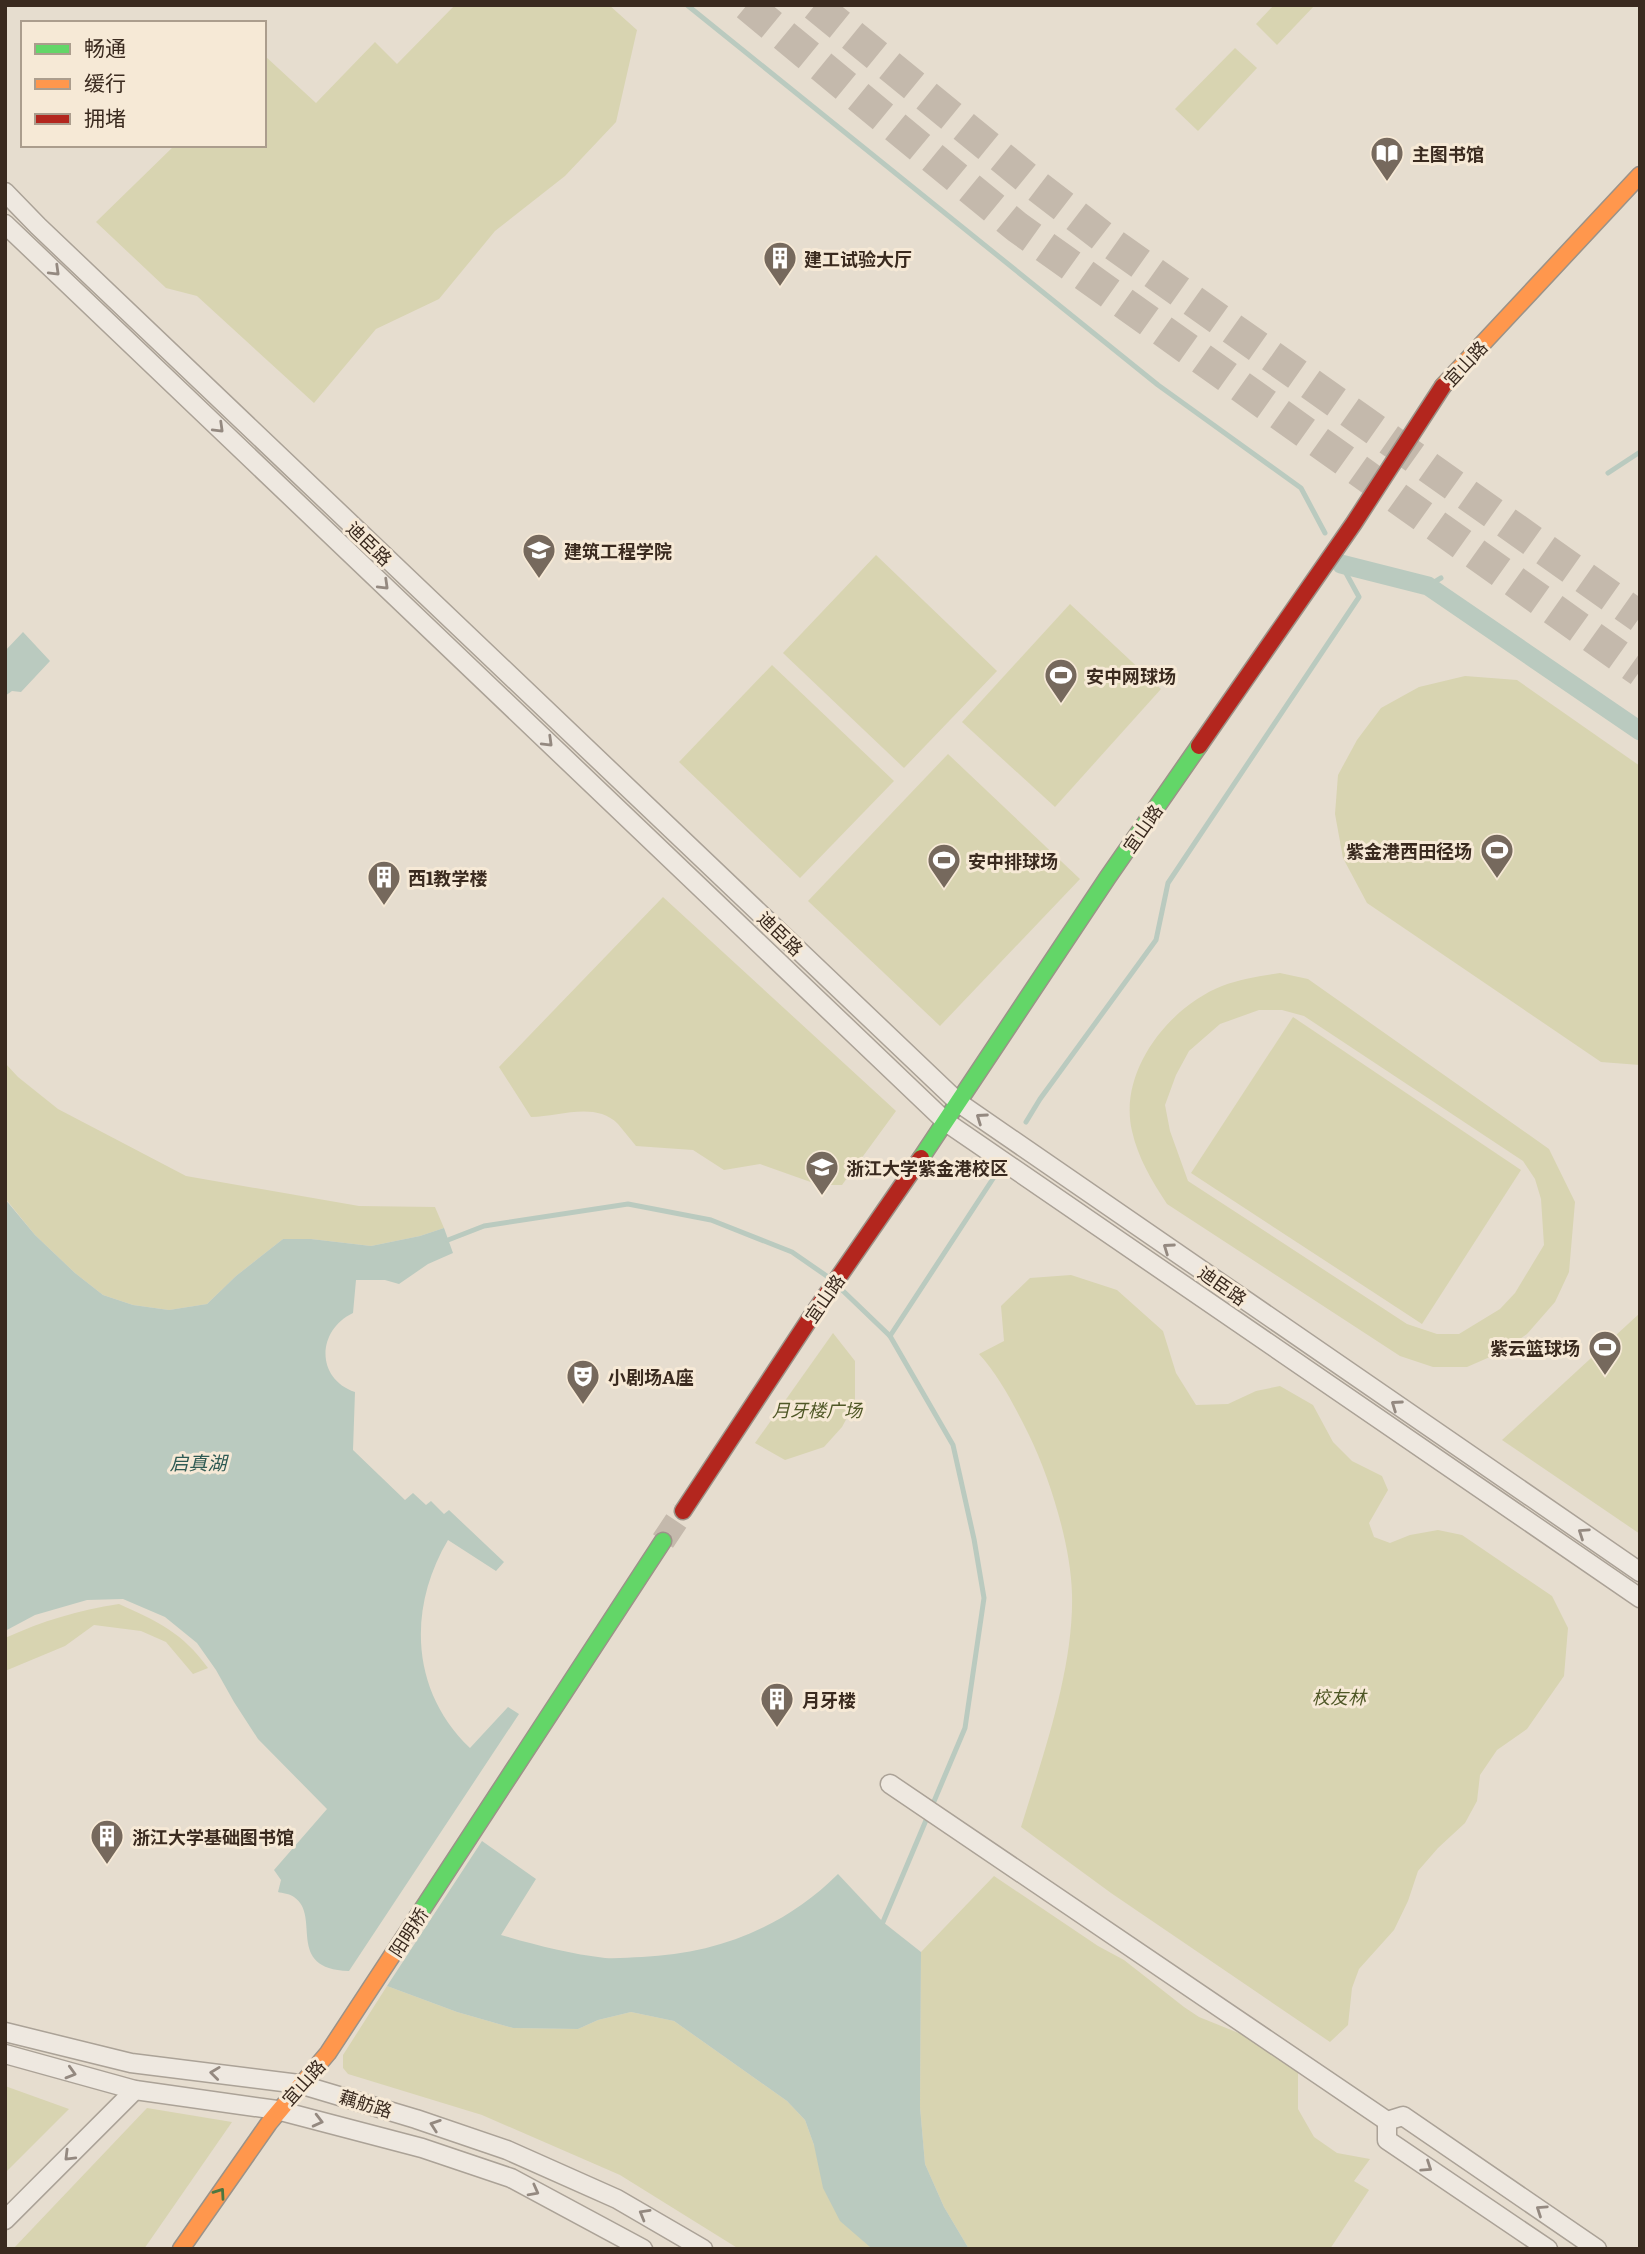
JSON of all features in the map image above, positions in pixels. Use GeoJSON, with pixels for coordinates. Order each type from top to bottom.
{"type":"FeatureCollection","features":[{"type":"Feature","properties":{"kind":"street","name":"宜山路"},"geometry":{"type":"LineString","coordinates":[[683,1511],[1108,877],[1354,523],[1440,390],[1640,175]]}},
{"type":"Feature","properties":{"kind":"street","name":"迪臣路"},"geometry":{"type":"LineString","coordinates":[[5,192],[959,1103],[1640,1572]]}},
{"type":"Feature","properties":{"kind":"street","name":"迪臣路"},"geometry":{"type":"LineString","coordinates":[[5,224],[946,1122],[1640,1598]]}},
{"type":"Feature","properties":{"kind":"street","name":"阳明桥"},"geometry":{"type":"LineString","coordinates":[[328,2053],[663,1541]]}},
{"type":"Feature","properties":{"kind":"street"},"geometry":{"type":"LineString","coordinates":[[897,1788],[1387,2121]]}},
{"type":"Feature","properties":{"kind":"street","name":"藕舫路"},"geometry":{"type":"LineString","coordinates":[[5,2032],[131,2063],[299,2084],[416,2119],[507,2150],[617,2199],[703,2249]]}},
{"type":"Feature","properties":{"kind":"street","name":"宜山路"},"geometry":{"type":"LineString","coordinates":[[181,2249],[277,2110],[328,2053]]}},
{"type":"Feature","properties":{"kind":"street","name":"藕舫路"},"geometry":{"type":"LineString","coordinates":[[5,2054],[135,2090],[277,2110],[422,2148],[511,2178],[643,2249]]}},
{"type":"Feature","properties":{"kind":"street"},"geometry":{"type":"LineString","coordinates":[[5,2220],[135,2090]]}},
{"type":"Feature","properties":{"kind":"street"},"geometry":{"type":"LineString","coordinates":[[1387,2121],[1403,2116],[1597,2249]]}},
{"type":"Feature","properties":{"kind":"street"},"geometry":{"type":"LineString","coordinates":[[1387,2121],[1387,2140],[1548,2249]]}},
{"type":"Feature","properties":{"kind":"green space"},"geometry":{"type":"Polygon","coordinates":[[[455,5],[609,5],[637,30],[616,122],[565,176],[495,231],[439,299],[376,329],[314,403],[197,296],[166,288],[96,222],[173,147],[266,147],[266,57],[316,103],[375,42],[397,64],[455,5]]]}},
{"type":"Feature","properties":{"kind":"green space"},"geometry":{"type":"Polygon","coordinates":[[[1274,5],[1315,5],[1277,45],[1256,24],[1274,5]]]}},
{"type":"Feature","properties":{"kind":"green space"},"geometry":{"type":"Polygon","coordinates":[[[1235,48],[1257,68],[1198,131],[1175,109],[1235,48]]]}},
{"type":"Feature","properties":{"kind":"green space"},"geometry":{"type":"Polygon","coordinates":[[[876,555],[997,671],[904,768],[783,653],[876,555]]]}},
{"type":"Feature","properties":{"kind":"green space","name":"安中网球场"},"geometry":{"type":"Polygon","coordinates":[[[1070,604],[1161,689],[1055,807],[962,722],[1070,604]]]}},
{"type":"Feature","properties":{"kind":"green space"},"geometry":{"type":"Polygon","coordinates":[[[772,665],[894,781],[800,878],[679,762],[772,665]]]}},
{"type":"Feature","properties":{"kind":"green space","name":"紫金港西田径场"},"geometry":{"type":"Polygon","coordinates":[[[1465,676],[1517,680],[1640,766],[1640,1065],[1601,1062],[1367,903],[1343,858],[1335,814],[1338,775],[1357,740],[1381,708],[1419,687],[1465,676]]]}},
{"type":"Feature","properties":{"kind":"green space","name":"安中排球场"},"geometry":{"type":"Polygon","coordinates":[[[948,754],[1080,879],[940,1026],[808,901],[948,754]]]}},
{"type":"Feature","properties":{"kind":"green space"},"geometry":{"type":"Polygon","coordinates":[[[663,897],[896,1111],[842,1185],[819,1185],[760,1164],[724,1170],[693,1150],[636,1146],[618,1124],[599,1113],[576,1112],[531,1117],[499,1067],[663,897]]]}},
{"type":"Feature","properties":{"kind":"green space"},"geometry":{"type":"Polygon","coordinates":[[[1280,973],[1308,979],[1549,1149],[1575,1202],[1569,1272],[1555,1302],[1527,1334],[1499,1353],[1467,1367],[1433,1367],[1400,1356],[1167,1204],[1156,1187],[1142,1160],[1132,1131],[1130,1108],[1140,1064],[1167,1025],[1202,996],[1222,986],[1280,973]],[[1259,1010],[1220,1024],[1189,1051],[1176,1075],[1165,1105],[1170,1131],[1188,1181],[1407,1324],[1437,1334],[1459,1334],[1500,1309],[1515,1293],[1544,1245],[1541,1199],[1535,1179],[1523,1161],[1304,1016],[1282,1010],[1259,1010]]]}},
{"type":"Feature","properties":{"kind":"green space"},"geometry":{"type":"Polygon","coordinates":[[[1293,1017],[1521,1170],[1422,1324],[1191,1173],[1293,1017]]]}},
{"type":"Feature","properties":{"kind":"green space"},"geometry":{"type":"Polygon","coordinates":[[[5,1063],[58,1109],[186,1176],[359,1206],[435,1207],[444,1228],[371,1246],[311,1239],[283,1239],[236,1276],[207,1304],[169,1310],[133,1305],[103,1295],[35,1235],[5,1198],[5,1063]]]}},
{"type":"Feature","properties":{"kind":"green space","name":"校友林"},"geometry":{"type":"Polygon","coordinates":[[[1071,1275],[1117,1290],[1163,1331],[1176,1373],[1196,1405],[1228,1404],[1256,1391],[1280,1386],[1313,1405],[1333,1442],[1352,1461],[1382,1476],[1388,1490],[1369,1523],[1374,1537],[1390,1543],[1410,1535],[1438,1530],[1462,1535],[1552,1596],[1568,1628],[1564,1676],[1527,1729],[1497,1750],[1480,1775],[1477,1801],[1465,1823],[1418,1871],[1394,1930],[1359,1969],[1352,1988],[1348,2025],[1330,2042],[1111,1893],[1021,1827],[1063,1682],[1071,1622],[1071,1575],[1058,1513],[1037,1452],[1007,1393],[979,1354],[1004,1341],[1001,1306],[1030,1278],[1071,1275]]]}},
{"type":"Feature","properties":{"kind":"green space","name":"紫云篮球场"},"geometry":{"type":"Polygon","coordinates":[[[1640,1313],[1640,1534],[1502,1440],[1640,1313]]]}},
{"type":"Feature","properties":{"kind":"green space","name":"月牙楼广场"},"geometry":{"type":"Polygon","coordinates":[[[833,1333],[855,1361],[855,1403],[842,1427],[824,1447],[785,1460],[755,1443],[833,1333]]]}},
{"type":"Feature","properties":{"kind":"green space"},"geometry":{"type":"Polygon","coordinates":[[[119,1604],[168,1629],[189,1646],[208,1668],[193,1674],[166,1642],[141,1631],[94,1625],[65,1646],[5,1671],[5,1638],[61,1617],[119,1604]]]}},
{"type":"Feature","properties":{"kind":"green space"},"geometry":{"type":"Polygon","coordinates":[[[994,1876],[1098,1946],[1124,1960],[1199,2017],[1251,2038],[1276,2053],[1298,2073],[1298,2109],[1314,2137],[1337,2153],[1370,2159],[1354,2181],[1369,2190],[1330,2249],[969,2249],[944,2207],[925,2164],[920,2107],[921,1952],[994,1876]]]}},
{"type":"Feature","properties":{"kind":"green space"},"geometry":{"type":"Polygon","coordinates":[[[387,1986],[457,2012],[513,2028],[578,2029],[598,2020],[631,2012],[674,2021],[787,2101],[805,2120],[814,2145],[870,2247],[874,2249],[739,2249],[620,2175],[482,2115],[348,2074],[343,2068],[343,2055],[387,1986]]]}},
{"type":"Feature","properties":{"kind":"green space"},"geometry":{"type":"Polygon","coordinates":[[[5,2086],[69,2109],[5,2173],[5,2086]]]}},
{"type":"Feature","properties":{"kind":"green space"},"geometry":{"type":"Polygon","coordinates":[[[147,2108],[232,2122],[144,2249],[13,2249],[147,2108]]]}},
{"type":"Feature","properties":{"kind":"water"},"geometry":{"type":"Polygon","coordinates":[[[23,632],[50,661],[21,692],[12,691],[5,696],[5,651],[23,632]]]}},
{"type":"Feature","properties":{"kind":"water","name":"启真湖"},"geometry":{"type":"Polygon","coordinates":[[[5,1199],[35,1235],[103,1295],[133,1305],[169,1310],[207,1304],[236,1276],[283,1239],[311,1239],[371,1246],[444,1228],[453,1253],[428,1264],[399,1284],[385,1280],[356,1280],[353,1313],[341,1321],[327,1342],[327,1365],[342,1385],[355,1392],[353,1450],[405,1500],[413,1493],[426,1505],[431,1501],[444,1514],[449,1510],[504,1562],[496,1571],[448,1540],[435,1566],[421,1621],[421,1649],[426,1676],[436,1702],[450,1726],[470,1748],[508,1707],[519,1714],[349,1971],[329,1968],[317,1961],[310,1952],[302,1906],[292,1896],[278,1892],[281,1880],[274,1870],[327,1809],[258,1739],[197,1643],[165,1617],[123,1599],[87,1600],[35,1615],[5,1631],[5,1199]]]}},
{"type":"Feature","properties":{"kind":"water"},"geometry":{"type":"Polygon","coordinates":[[[482,1841],[536,1879],[501,1935],[553,1949],[605,1958],[670,1955],[723,1943],[748,1934],[796,1909],[838,1874],[883,1922],[921,1952],[920,2107],[925,2164],[944,2207],[969,2249],[870,2247],[840,2221],[823,2188],[814,2145],[805,2120],[787,2101],[674,2021],[631,2012],[598,2020],[578,2029],[513,2028],[457,2012],[387,1986],[482,1841]]]}},
{"type":"Feature","properties":{"kind":"waterway"},"geometry":{"type":"LineString","coordinates":[[687,5],[1158,385],[1301,488],[1325,533]]}},
{"type":"Feature","properties":{"kind":"waterway"},"geometry":{"type":"LineString","coordinates":[[1608,473],[1640,452]]}},
{"type":"Feature","properties":{"kind":"waterway"},"geometry":{"type":"LineString","coordinates":[[1026,1122],[1156,940],[1168,883],[1359,597],[1341,564]]}},
{"type":"Feature","properties":{"kind":"waterway"},"geometry":{"type":"LineString","coordinates":[[1341,564],[1428,586],[1640,731]]}},
{"type":"Feature","properties":{"kind":"waterway"},"geometry":{"type":"LineString","coordinates":[[1428,586],[1441,578]]}},
{"type":"Feature","properties":{"kind":"waterway"},"geometry":{"type":"LineString","coordinates":[[890,1336],[998,1171]]}},
{"type":"Feature","properties":{"kind":"waterway"},"geometry":{"type":"LineString","coordinates":[[448,1240],[484,1226],[628,1204],[711,1220],[792,1252],[831,1279]]}},
{"type":"Feature","properties":{"kind":"waterway"},"geometry":{"type":"LineString","coordinates":[[840,1288],[890,1336],[953,1445],[984,1598],[965,1728],[883,1922]]}},
{"type":"Feature","properties":{"kind":"tunnel"},"geometry":{"type":"LineString","coordinates":[[747,5],[1017,227],[1640,671]]}},
{"type":"Feature","properties":{"kind":"tunnel"},"geometry":{"type":"LineString","coordinates":[[815,5],[1107,240],[1640,617]]}},
{"type":"Feature","properties":{"kind":"tunnel"},"geometry":{"type":"LineString","coordinates":[[663,1541],[683,1511]]}},
{"type":"Feature","properties":{"kind":"traffic: fast"},"geometry":{"type":"LineString","coordinates":[[921,1158],[1108,877],[1199,746]]}},
{"type":"Feature","properties":{"kind":"traffic: fast"},"geometry":{"type":"LineString","coordinates":[[418,1916],[663,1541]]}},
{"type":"Feature","properties":{"kind":"traffic: slow"},"geometry":{"type":"LineString","coordinates":[[1443,386],[1640,175]]}},
{"type":"Feature","properties":{"kind":"traffic: slow"},"geometry":{"type":"LineString","coordinates":[[181,2249],[269,2123],[328,2053],[418,1916]]}},
{"type":"Feature","properties":{"kind":"traffic: jam"},"geometry":{"type":"LineString","coordinates":[[1199,746],[1354,523],[1443,386]]}},
{"type":"Feature","properties":{"kind":"traffic: jam"},"geometry":{"type":"LineString","coordinates":[[683,1511],[811,1317],[921,1158]]}},
{"type":"Feature","properties":{"kind":"place","name":"主图书馆"},"geometry":{"type":"Point","coordinates":[1387,183]}},
{"type":"Feature","properties":{"kind":"place","name":"建工试验大厅"},"geometry":{"type":"Point","coordinates":[780,288]}},
{"type":"Feature","properties":{"kind":"place","name":"建筑工程学院"},"geometry":{"type":"Point","coordinates":[539,580]}},
{"type":"Feature","properties":{"kind":"place","name":"安中网球场"},"geometry":{"type":"Point","coordinates":[1061,705]}},
{"type":"Feature","properties":{"kind":"place","name":"紫金港西田径场"},"geometry":{"type":"Point","coordinates":[1497,880]}},
{"type":"Feature","properties":{"kind":"place","name":"安中排球场"},"geometry":{"type":"Point","coordinates":[944,890]}},
{"type":"Feature","properties":{"kind":"place","name":"西1教学楼"},"geometry":{"type":"Point","coordinates":[384,907]}},
{"type":"Feature","properties":{"kind":"place","name":"浙江大学紫金港校区"},"geometry":{"type":"Point","coordinates":[822,1197]}},
{"type":"Feature","properties":{"kind":"place","name":"紫云篮球场"},"geometry":{"type":"Point","coordinates":[1605,1377]}},
{"type":"Feature","properties":{"kind":"place","name":"小剧场A座"},"geometry":{"type":"Point","coordinates":[583,1406]}},
{"type":"Feature","properties":{"kind":"place","name":"月牙楼"},"geometry":{"type":"Point","coordinates":[777,1729]}},
{"type":"Feature","properties":{"kind":"place","name":"浙江大学基础图书馆"},"geometry":{"type":"Point","coordinates":[107,1866]}}]}
